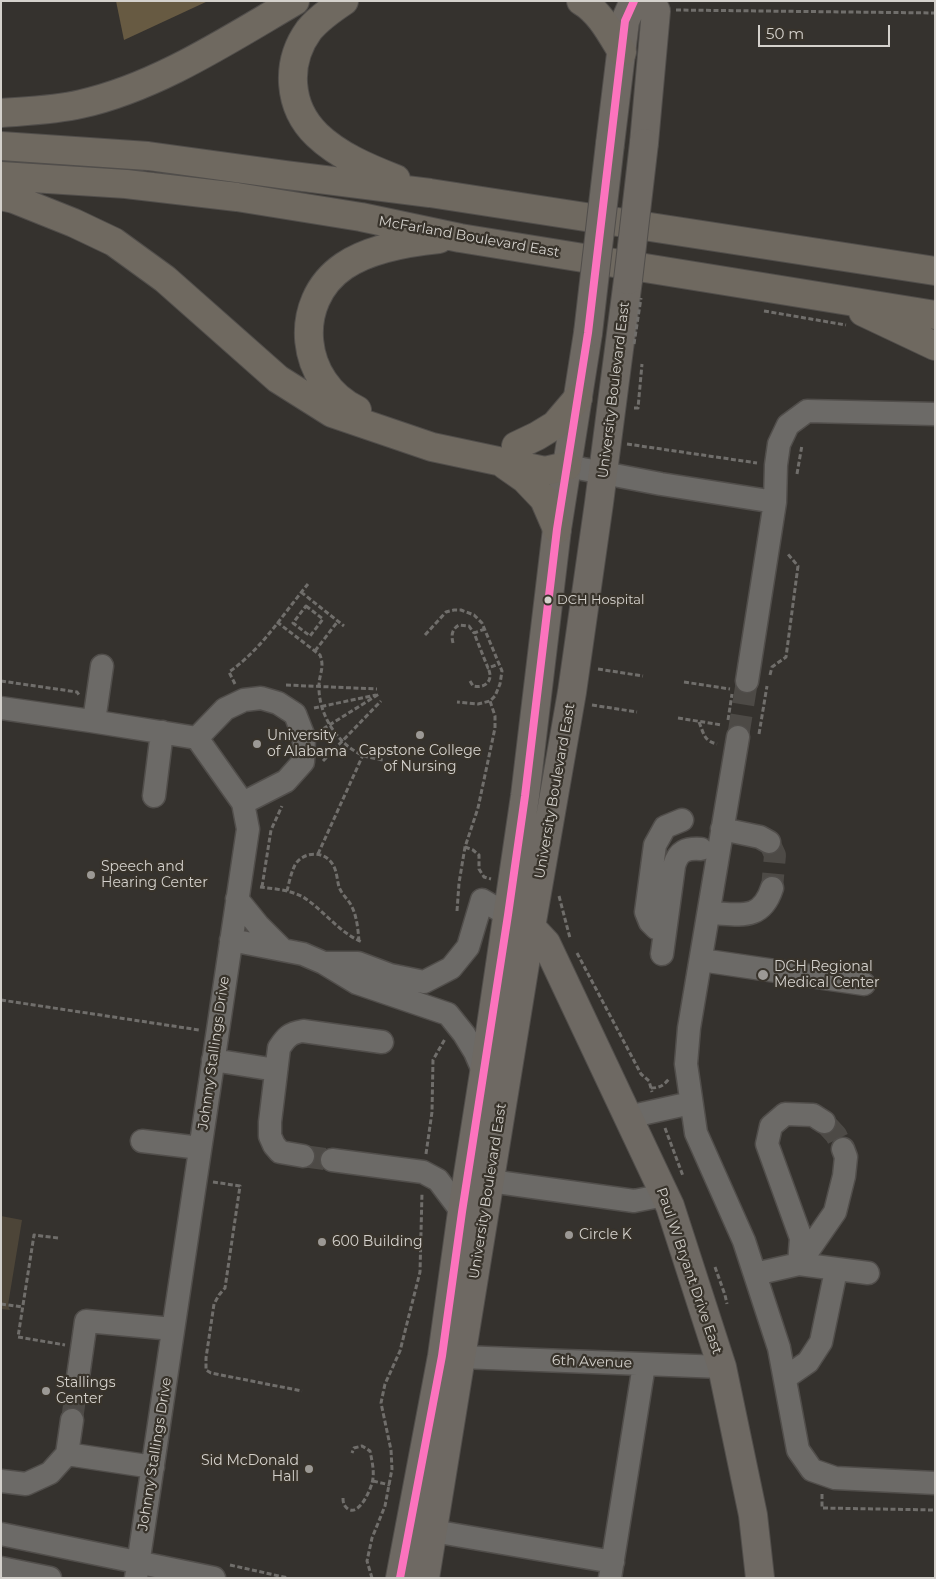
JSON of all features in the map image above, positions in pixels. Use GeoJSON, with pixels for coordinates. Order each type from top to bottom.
{"type":"FeatureCollection","features":[{"type":"Feature","properties":{"kind":"highway"},"geometry":{"type":"LineString","coordinates":[[1,113],[81,104],[129,89],[180,66],[226,42],[295,1]]}},
{"type":"Feature","properties":{"kind":"highway"},"geometry":{"type":"LineString","coordinates":[[344,1],[310,30],[298,51],[293,74],[293,88],[301,114],[318,136],[361,166],[430,193]]}},
{"type":"Feature","properties":{"kind":"highway"},"geometry":{"type":"LineString","coordinates":[[581,1],[602,20],[622,52]]}},
{"type":"Feature","properties":{"kind":"highway"},"geometry":{"type":"LineString","coordinates":[[1,146],[148,156],[430,193],[935,271]]}},
{"type":"Feature","properties":{"kind":"highway","name":"McFarland Boulevard East"},"geometry":{"type":"LineString","coordinates":[[1,176],[126,184],[237,197],[360,217],[460,238],[935,315]]}},
{"type":"Feature","properties":{"kind":"highway"},"geometry":{"type":"LineString","coordinates":[[1,196],[14,199],[74,223],[114,242],[165,279],[278,379],[332,413],[432,447],[507,453],[554,425],[578,398]]}},
{"type":"Feature","properties":{"kind":"highway"},"geometry":{"type":"LineString","coordinates":[[460,238],[437,239],[399,246],[354,259],[331,276],[322,288],[313,307],[309,328],[311,356],[316,369],[327,387],[342,402],[355,410],[368,415],[449,434],[507,453],[545,471],[567,466]]}},
{"type":"Feature","properties":{"kind":"highway"},"geometry":{"type":"LineString","coordinates":[[835,299],[935,346]]}},
{"type":"Feature","properties":{"kind":"highway"},"geometry":{"type":"LineString","coordinates":[[507,453],[525,479],[544,500],[557,529]]}},
{"type":"Feature","properties":{"kind":"main road","name":"University Boulevard East"},"geometry":{"type":"LineString","coordinates":[[425,1578],[490,1181],[519,921],[525,796],[557,529],[588,333],[625,21],[634,1]]}},
{"type":"Feature","properties":{"kind":"main road","name":"University Boulevard East"},"geometry":{"type":"LineString","coordinates":[[400,1578],[442,1356],[484,1073],[572,692],[621,342],[644,144],[656,11],[663,6]]}},
{"type":"Feature","properties":{"kind":"main road","name":"Paul W Bryant Drive East"},"geometry":{"type":"LineString","coordinates":[[519,921],[546,943],[666,1195],[722,1367],[753,1515],[760,1578]]}},
{"type":"Feature","properties":{"kind":"street"},"geometry":{"type":"LineString","coordinates":[[749,685],[775,502],[776,465],[779,444],[788,425],[807,411],[935,414]]}},
{"type":"Feature","properties":{"kind":"street"},"geometry":{"type":"LineString","coordinates":[[567,466],[661,484],[775,502]]}},
{"type":"Feature","properties":{"kind":"street"},"geometry":{"type":"LineString","coordinates":[[94,721],[102,666]]}},
{"type":"Feature","properties":{"kind":"street"},"geometry":{"type":"LineString","coordinates":[[1,708],[196,738],[225,709],[244,700],[261,698],[278,703],[295,714],[304,737],[303,762],[286,782],[243,802]]}},
{"type":"Feature","properties":{"kind":"street"},"geometry":{"type":"LineString","coordinates":[[154,796],[162,732]]}},
{"type":"Feature","properties":{"kind":"street"},"geometry":{"type":"LineString","coordinates":[[736,737],[689,1028],[686,1064],[696,1133],[744,1241],[779,1348],[798,1450],[812,1470],[835,1478],[935,1484]]}},
{"type":"Feature","properties":{"kind":"street","name":"Johnny Stallings Drive"},"geometry":{"type":"LineString","coordinates":[[137,1570],[248,828],[243,802],[196,738]]}},
{"type":"Feature","properties":{"kind":"street"},"geometry":{"type":"LineString","coordinates":[[656,928],[650,922],[646,912],[655,845],[665,827],[682,820]]}},
{"type":"Feature","properties":{"kind":"street"},"geometry":{"type":"LineString","coordinates":[[722,829],[760,837],[769,842]]}},
{"type":"Feature","properties":{"kind":"street"},"geometry":{"type":"LineString","coordinates":[[662,954],[674,866],[677,857],[685,850],[701,849]]}},
{"type":"Feature","properties":{"kind":"street"},"geometry":{"type":"LineString","coordinates":[[709,913],[752,913],[762,907],[768,899],[772,888]]}},
{"type":"Feature","properties":{"kind":"street"},"geometry":{"type":"LineString","coordinates":[[238,891],[258,925],[282,949]]}},
{"type":"Feature","properties":{"kind":"street"},"geometry":{"type":"LineString","coordinates":[[324,963],[358,963],[390,975],[424,982],[451,968],[468,947],[482,900],[519,921]]}},
{"type":"Feature","properties":{"kind":"street"},"geometry":{"type":"LineString","coordinates":[[231,940],[303,954],[324,963],[357,983],[448,1014],[464,1034],[484,1073]]}},
{"type":"Feature","properties":{"kind":"street"},"geometry":{"type":"LineString","coordinates":[[700,960],[864,984]]}},
{"type":"Feature","properties":{"kind":"street"},"geometry":{"type":"LineString","coordinates":[[303,1156],[280,1152],[270,1136],[279,1048],[285,1038],[293,1032],[303,1031],[382,1042]]}},
{"type":"Feature","properties":{"kind":"street"},"geometry":{"type":"LineString","coordinates":[[213,1060],[276,1070]]}},
{"type":"Feature","properties":{"kind":"street"},"geometry":{"type":"LineString","coordinates":[[628,1117],[691,1103]]}},
{"type":"Feature","properties":{"kind":"street"},"geometry":{"type":"LineString","coordinates":[[799,1264],[801,1238],[767,1144],[771,1126],[785,1114],[813,1115],[824,1122]]}},
{"type":"Feature","properties":{"kind":"street"},"geometry":{"type":"LineString","coordinates":[[142,1141],[200,1148]]}},
{"type":"Feature","properties":{"kind":"street"},"geometry":{"type":"LineString","coordinates":[[799,1264],[834,1212],[844,1176],[846,1157],[843,1149]]}},
{"type":"Feature","properties":{"kind":"street"},"geometry":{"type":"LineString","coordinates":[[332,1160],[423,1172],[438,1180],[462,1212]]}},
{"type":"Feature","properties":{"kind":"street"},"geometry":{"type":"LineString","coordinates":[[490,1181],[634,1201],[666,1195]]}},
{"type":"Feature","properties":{"kind":"street"},"geometry":{"type":"LineString","coordinates":[[755,1274],[799,1264],[868,1273]]}},
{"type":"Feature","properties":{"kind":"street"},"geometry":{"type":"LineString","coordinates":[[784,1378],[808,1362],[821,1342],[834,1280]]}},
{"type":"Feature","properties":{"kind":"street"},"geometry":{"type":"LineString","coordinates":[[78,1377],[86,1321],[173,1328]]}},
{"type":"Feature","properties":{"kind":"street","name":"6th Avenue"},"geometry":{"type":"LineString","coordinates":[[462,1357],[722,1367]]}},
{"type":"Feature","properties":{"kind":"street"},"geometry":{"type":"LineString","coordinates":[[433,1531],[611,1570],[644,1365]]}},
{"type":"Feature","properties":{"kind":"street"},"geometry":{"type":"LineString","coordinates":[[1,1481],[26,1484],[50,1473],[67,1454],[72,1420]]}},
{"type":"Feature","properties":{"kind":"street"},"geometry":{"type":"LineString","coordinates":[[67,1454],[153,1467]]}},
{"type":"Feature","properties":{"kind":"street"},"geometry":{"type":"LineString","coordinates":[[1,1534],[137,1570],[214,1578]]}},
{"type":"Feature","properties":{"kind":"street"},"geometry":{"type":"LineString","coordinates":[[1,1568],[50,1578]]}},
{"type":"Feature","properties":{"kind":"path"},"geometry":{"type":"LineString","coordinates":[[663,6],[935,13]]}},
{"type":"Feature","properties":{"kind":"path"},"geometry":{"type":"LineString","coordinates":[[797,476],[807,411]]}},
{"type":"Feature","properties":{"kind":"path"},"geometry":{"type":"LineString","coordinates":[[624,444],[760,464],[760,470]]}},
{"type":"Feature","properties":{"kind":"path"},"geometry":{"type":"LineString","coordinates":[[770,676],[772,667],[786,657],[798,566],[785,550]]}},
{"type":"Feature","properties":{"kind":"path"},"geometry":{"type":"LineString","coordinates":[[236,687],[234,679],[229,672],[257,648],[308,584]]}},
{"type":"Feature","properties":{"kind":"path"},"geometry":{"type":"LineString","coordinates":[[301,592],[344,626]]}},
{"type":"Feature","properties":{"kind":"path"},"geometry":{"type":"LineString","coordinates":[[306,606],[314,612],[323,619],[310,636],[293,623],[306,606]]}},
{"type":"Feature","properties":{"kind":"path"},"geometry":{"type":"LineString","coordinates":[[314,612],[319,606]]}},
{"type":"Feature","properties":{"kind":"path"},"geometry":{"type":"LineString","coordinates":[[425,635],[446,612],[454,610],[461,610],[474,615],[485,629],[502,671],[500,684],[495,696],[490,701],[478,704],[457,702]]}},
{"type":"Feature","properties":{"kind":"path"},"geometry":{"type":"LineString","coordinates":[[315,651],[338,621]]}},
{"type":"Feature","properties":{"kind":"path"},"geometry":{"type":"LineString","coordinates":[[277,622],[320,655],[323,663],[319,686],[322,706],[330,725],[342,741],[352,750],[383,760]]}},
{"type":"Feature","properties":{"kind":"path"},"geometry":{"type":"LineString","coordinates":[[453,643],[453,630],[459,625],[469,626],[490,673],[490,679],[484,686],[477,687],[471,684],[470,681]]}},
{"type":"Feature","properties":{"kind":"path"},"geometry":{"type":"LineString","coordinates":[[474,634],[485,629]]}},
{"type":"Feature","properties":{"kind":"path"},"geometry":{"type":"LineString","coordinates":[[297,637],[302,630]]}},
{"type":"Feature","properties":{"kind":"path"},"geometry":{"type":"LineString","coordinates":[[488,668],[499,664]]}},
{"type":"Feature","properties":{"kind":"path"},"geometry":{"type":"LineString","coordinates":[[590,668],[643,676]]}},
{"type":"Feature","properties":{"kind":"path"},"geometry":{"type":"LineString","coordinates":[[684,682],[749,685],[736,737]]}},
{"type":"Feature","properties":{"kind":"path"},"geometry":{"type":"LineString","coordinates":[[285,685],[376,689]]}},
{"type":"Feature","properties":{"kind":"path"},"geometry":{"type":"LineString","coordinates":[[307,709],[379,694],[316,734]]}},
{"type":"Feature","properties":{"kind":"path"},"geometry":{"type":"LineString","coordinates":[[318,766],[381,701]]}},
{"type":"Feature","properties":{"kind":"path"},"geometry":{"type":"LineString","coordinates":[[455,920],[465,847],[478,808],[495,728],[490,701]]}},
{"type":"Feature","properties":{"kind":"path"},"geometry":{"type":"LineString","coordinates":[[591,705],[638,712]]}},
{"type":"Feature","properties":{"kind":"path"},"geometry":{"type":"LineString","coordinates":[[678,718],[699,722],[736,737]]}},
{"type":"Feature","properties":{"kind":"path"},"geometry":{"type":"LineString","coordinates":[[699,722],[706,740],[709,742],[736,737]]}},
{"type":"Feature","properties":{"kind":"path"},"geometry":{"type":"LineString","coordinates":[[318,854],[363,755]]}},
{"type":"Feature","properties":{"kind":"path"},"geometry":{"type":"LineString","coordinates":[[465,847],[479,855],[479,869],[484,877],[491,879]]}},
{"type":"Feature","properties":{"kind":"path"},"geometry":{"type":"LineString","coordinates":[[286,891],[294,866],[298,860],[304,856],[318,854],[330,860],[334,865],[340,887],[356,918],[359,942]]}},
{"type":"Feature","properties":{"kind":"path"},"geometry":{"type":"LineString","coordinates":[[238,891],[286,891],[305,898],[340,928],[359,942],[366,944]]}},
{"type":"Feature","properties":{"kind":"path"},"geometry":{"type":"LineString","coordinates":[[1,1000],[202,1031]]}},
{"type":"Feature","properties":{"kind":"path"},"geometry":{"type":"LineString","coordinates":[[372,1578],[367,1561],[372,1538],[385,1506],[392,1469],[391,1450],[381,1403],[385,1384],[400,1351],[420,1272],[423,1172],[432,1112],[433,1060],[445,1039],[448,1014]]}},
{"type":"Feature","properties":{"kind":"path"},"geometry":{"type":"LineString","coordinates":[[196,1174],[213,1182],[240,1186],[225,1288],[214,1304],[206,1370],[211,1373],[302,1391]]}},
{"type":"Feature","properties":{"kind":"path"},"geometry":{"type":"LineString","coordinates":[[58,1238],[34,1235],[18,1337],[68,1346]]}},
{"type":"Feature","properties":{"kind":"path"},"geometry":{"type":"LineString","coordinates":[[1,1304],[23,1307]]}},
{"type":"Feature","properties":{"kind":"path"},"geometry":{"type":"LineString","coordinates":[[343,1498],[344,1505],[348,1509],[355,1510],[369,1492],[373,1481],[373,1461],[370,1451],[362,1446],[354,1448],[352,1453]]}},
{"type":"Feature","properties":{"kind":"path"},"geometry":{"type":"LineString","coordinates":[[373,1481],[390,1485]]}},
{"type":"Feature","properties":{"kind":"shaded area"},"geometry":{"type":"Polygon","coordinates":[[[116,1],[208,1],[124,40],[116,1]]]}},
{"type":"Feature","properties":{"kind":"shaded area"},"geometry":{"type":"Polygon","coordinates":[[[1,1216],[22,1220],[8,1305],[10,1310],[1,1309],[1,1216]]]}},
{"type":"Feature","properties":{"kind":"tunnel"},"geometry":{"type":"LineString","coordinates":[[738,737],[747,681]]}},
{"type":"Feature","properties":{"kind":"tunnel"},"geometry":{"type":"LineString","coordinates":[[769,842],[775,855],[772,888]]}},
{"type":"Feature","properties":{"kind":"tunnel"},"geometry":{"type":"LineString","coordinates":[[824,1122],[836,1135],[843,1149]]}},
{"type":"Feature","properties":{"kind":"tunnel"},"geometry":{"type":"LineString","coordinates":[[303,1156],[332,1160]]}},
{"type":"Feature","properties":{"kind":"tunnel"},"geometry":{"type":"LineString","coordinates":[[72,1420],[78,1377]]}},
{"type":"Feature","properties":{"kind":"transit line"},"geometry":{"type":"LineString","coordinates":[[400,1578],[442,1356],[462,1212],[508,915],[525,796],[557,529],[588,333],[625,21],[634,1]]}},
{"type":"Feature","properties":{"kind":"place","name":"DCH Hospital"},"geometry":{"type":"Point","coordinates":[548,600]}},
{"type":"Feature","properties":{"kind":"place","name":"Capstone College of Nursing"},"geometry":{"type":"Point","coordinates":[420,735]}},
{"type":"Feature","properties":{"kind":"place","name":"University of Alabama"},"geometry":{"type":"Point","coordinates":[257,744]}},
{"type":"Feature","properties":{"kind":"place","name":"Speech and Hearing Center"},"geometry":{"type":"Point","coordinates":[91,875]}},
{"type":"Feature","properties":{"kind":"place","name":"DCH Regional Medical Center"},"geometry":{"type":"Point","coordinates":[763,975]}},
{"type":"Feature","properties":{"kind":"place","name":"Circle K"},"geometry":{"type":"Point","coordinates":[569,1235]}},
{"type":"Feature","properties":{"kind":"place","name":"600 Building"},"geometry":{"type":"Point","coordinates":[322,1242]}},
{"type":"Feature","properties":{"kind":"place","name":"Stallings Center"},"geometry":{"type":"Point","coordinates":[46,1391]}},
{"type":"Feature","properties":{"kind":"place","name":"Sid McDonald Hall"},"geometry":{"type":"Point","coordinates":[309,1469]}}]}
